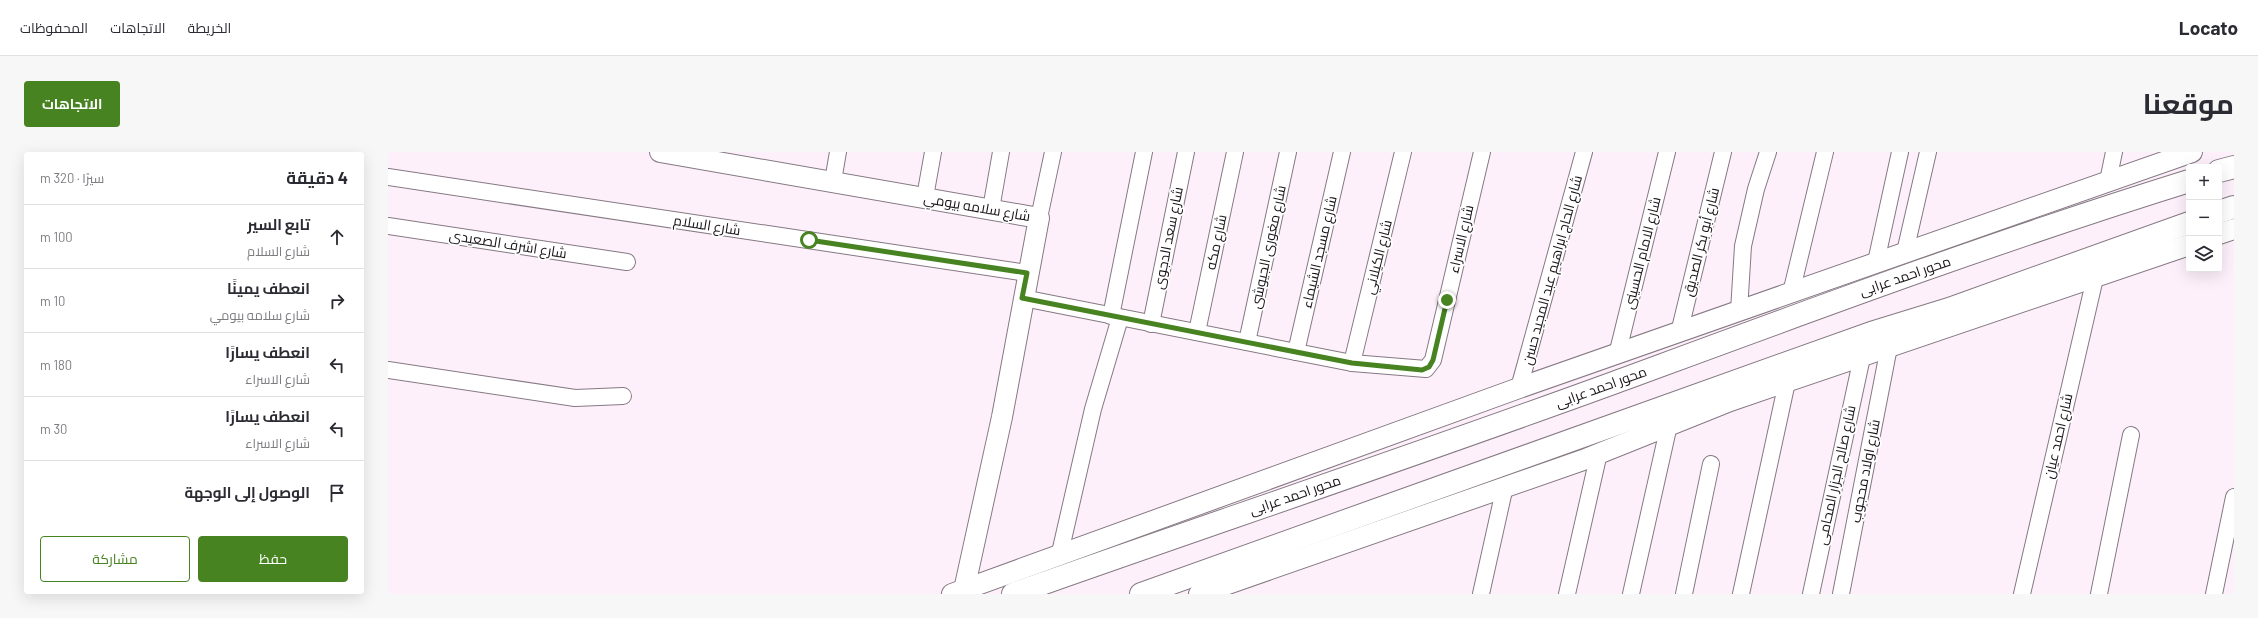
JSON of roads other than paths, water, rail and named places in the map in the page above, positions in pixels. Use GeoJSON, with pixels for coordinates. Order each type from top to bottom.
{"type":"FeatureCollection","features":[{"type":"Feature","properties":{"kind":"highway"},"geometry":{"type":"LineString","coordinates":[[2222,170],[2234,167]]}},
{"type":"Feature","properties":{"kind":"highway","name":"محور احمد عرابى"},"geometry":{"type":"LineString","coordinates":[[1013,594],[1606,385],[1949,261],[2083,214],[2186,182]]}},
{"type":"Feature","properties":{"kind":"highway"},"geometry":{"type":"LineString","coordinates":[[2222,211],[2234,207]]}},
{"type":"Feature","properties":{"kind":"highway"},"geometry":{"type":"LineString","coordinates":[[1142,594],[1871,333],[1949,309],[2186,224]]}},
{"type":"Feature","properties":{"kind":"street","name":"شارع سلامه بيومي"},"geometry":{"type":"LineString","coordinates":[[660,152],[991,208],[1039,218],[1022,298],[1002,417],[958,592]]}},
{"type":"Feature","properties":{"kind":"street"},"geometry":{"type":"LineString","coordinates":[[833,182],[838,152]]}},
{"type":"Feature","properties":{"kind":"street"},"geometry":{"type":"LineString","coordinates":[[925,197],[933,152]]}},
{"type":"Feature","properties":{"kind":"street"},"geometry":{"type":"LineString","coordinates":[[991,208],[1001,152]]}},
{"type":"Feature","properties":{"kind":"street"},"geometry":{"type":"LineString","coordinates":[[1039,218],[1053,152]]}},
{"type":"Feature","properties":{"kind":"street"},"geometry":{"type":"LineString","coordinates":[[1059,557],[1116,317],[1144,152]]}},
{"type":"Feature","properties":{"kind":"street","name":"شارع سعد الدجوى"},"geometry":{"type":"LineString","coordinates":[[1151,324],[1186,152]]}},
{"type":"Feature","properties":{"kind":"street","name":"شارع مكه"},"geometry":{"type":"LineString","coordinates":[[1197,332],[1234,152]]}},
{"type":"Feature","properties":{"kind":"street","name":"شارع مغورى الجيوشى"},"geometry":{"type":"LineString","coordinates":[[1247,342],[1288,152]]}},
{"type":"Feature","properties":{"kind":"street","name":"شارع مسجد الشيماء"},"geometry":{"type":"LineString","coordinates":[[1296,352],[1342,152]]}},
{"type":"Feature","properties":{"kind":"street","name":"شارع الكيلاني"},"geometry":{"type":"LineString","coordinates":[[1352,363],[1403,152]]}},
{"type":"Feature","properties":{"kind":"street","name":"شارع الاسراء"},"geometry":{"type":"LineString","coordinates":[[1022,298],[1352,363],[1422,370],[1431,363],[1482,152]]}},
{"type":"Feature","properties":{"kind":"street","name":"شارع الحاج ابراهيم عبد المجيد حسن"},"geometry":{"type":"LineString","coordinates":[[1519,388],[1584,152]]}},
{"type":"Feature","properties":{"kind":"street","name":"شارع الامام الحسينى"},"geometry":{"type":"LineString","coordinates":[[1617,355],[1667,152]]}},
{"type":"Feature","properties":{"kind":"street","name":"شارع أبو بكر الصديق"},"geometry":{"type":"LineString","coordinates":[[1679,333],[1723,152]]}},
{"type":"Feature","properties":{"kind":"street"},"geometry":{"type":"LineString","coordinates":[[1739,311],[1743,246],[1756,188],[1768,152]]}},
{"type":"Feature","properties":{"kind":"street"},"geometry":{"type":"LineString","coordinates":[[1790,293],[1825,152]]}},
{"type":"Feature","properties":{"kind":"street"},"geometry":{"type":"LineString","coordinates":[[1876,262],[1900,152]]}},
{"type":"Feature","properties":{"kind":"street"},"geometry":{"type":"LineString","coordinates":[[1905,252],[1928,152]]}},
{"type":"Feature","properties":{"kind":"street"},"geometry":{"type":"LineString","coordinates":[[2108,181],[2114,152]]}},
{"type":"Feature","properties":{"kind":"street"},"geometry":{"type":"LineString","coordinates":[[958,592],[1059,557],[1519,388],[1617,355],[1876,262],[2192,152]]}},
{"type":"Feature","properties":{"kind":"street","name":"شارع السلام"},"geometry":{"type":"LineString","coordinates":[[388,177],[1027,273]]}},
{"type":"Feature","properties":{"kind":"street","name":"شارع اشرف الصعيدى"},"geometry":{"type":"LineString","coordinates":[[388,226],[627,262]]}},
{"type":"Feature","properties":{"kind":"street"},"geometry":{"type":"LineString","coordinates":[[2222,233],[2234,229]]}},
{"type":"Feature","properties":{"kind":"street"},"geometry":{"type":"LineString","coordinates":[[1199,594],[1599,453],[1669,425],[1787,382],[2186,246]]}},
{"type":"Feature","properties":{"kind":"street","name":"شارع احمد عيان"},"geometry":{"type":"LineString","coordinates":[[2022,594],[2095,278]]}},
{"type":"Feature","properties":{"kind":"street","name":"شارع اولاد محجوب"},"geometry":{"type":"LineString","coordinates":[[1841,594],[1889,347]]}},
{"type":"Feature","properties":{"kind":"street","name":"شارع صالح الجزار المحامى"},"geometry":{"type":"LineString","coordinates":[[1811,594],[1862,357]]}},
{"type":"Feature","properties":{"kind":"street"},"geometry":{"type":"LineString","coordinates":[[388,370],[575,398],[623,396]]}},
{"type":"Feature","properties":{"kind":"street"},"geometry":{"type":"LineString","coordinates":[[1740,594],[1787,382]]}},
{"type":"Feature","properties":{"kind":"street"},"geometry":{"type":"LineString","coordinates":[[1631,594],[1669,425]]}},
{"type":"Feature","properties":{"kind":"street"},"geometry":{"type":"LineString","coordinates":[[2099,594],[2131,435]]}},
{"type":"Feature","properties":{"kind":"street"},"geometry":{"type":"LineString","coordinates":[[1567,594],[1599,453]]}},
{"type":"Feature","properties":{"kind":"street"},"geometry":{"type":"LineString","coordinates":[[1684,594],[1711,464]]}},
{"type":"Feature","properties":{"kind":"street"},"geometry":{"type":"LineString","coordinates":[[1481,594],[1505,486]]}},
{"type":"Feature","properties":{"kind":"street"},"geometry":{"type":"LineString","coordinates":[[2214,594],[2234,498]]}}]}
